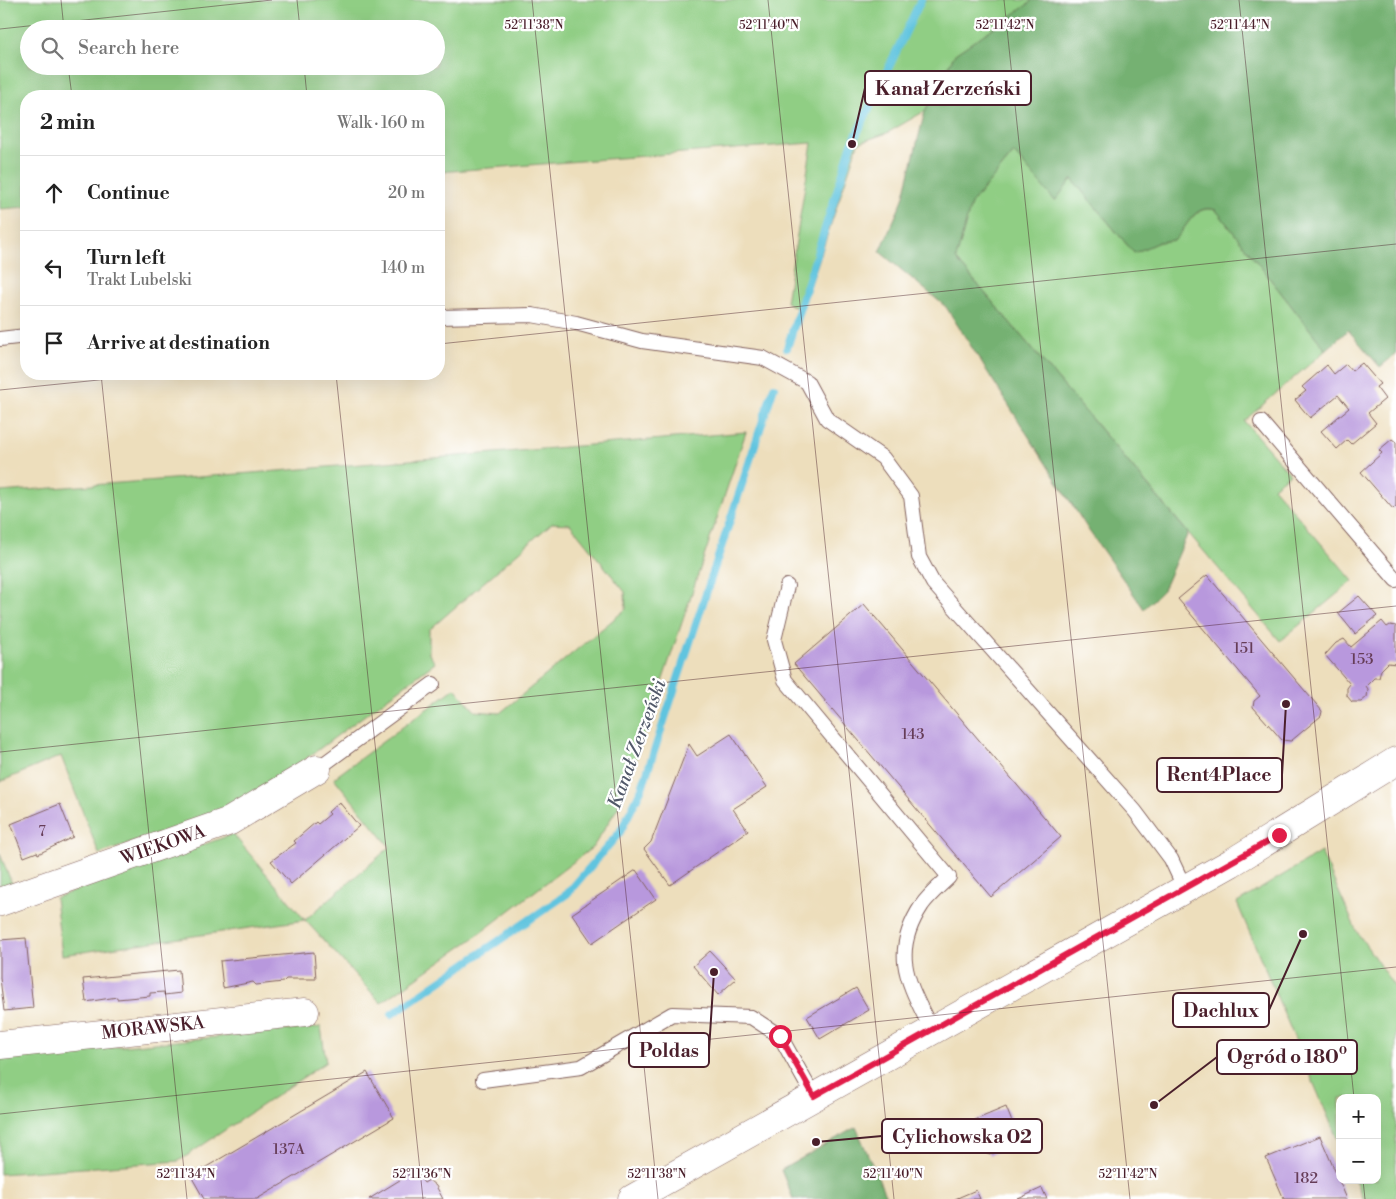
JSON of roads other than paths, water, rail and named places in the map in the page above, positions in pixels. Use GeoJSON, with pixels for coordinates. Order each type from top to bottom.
{"type":"FeatureCollection","features":[{"type":"Feature","properties":{"kind":"street"},"geometry":{"type":"LineString","coordinates":[[632,1199],[1185,889],[1279,835],[1396,761]]}},
{"type":"Feature","properties":{"kind":"street","name":"WIEKOWA"},"geometry":{"type":"LineString","coordinates":[[0,902],[230,821],[317,769]]}},
{"type":"Feature","properties":{"kind":"street","name":"MORAWSKA"},"geometry":{"type":"LineString","coordinates":[[0,1045],[305,1012]]}},
{"type":"Feature","properties":{"kind":"lane"},"geometry":{"type":"LineString","coordinates":[[445,317],[532,315],[576,323],[642,340],[763,358],[807,382],[827,419],[882,458],[911,496],[919,557],[933,582],[1136,811],[1171,859],[1185,889]]}},
{"type":"Feature","properties":{"kind":"lane"},"geometry":{"type":"LineString","coordinates":[[0,339],[20,337]]}},
{"type":"Feature","properties":{"kind":"lane"},"geometry":{"type":"LineString","coordinates":[[1261,422],[1396,580]]}},
{"type":"Feature","properties":{"kind":"lane"},"geometry":{"type":"LineString","coordinates":[[787,586],[774,640],[785,680],[949,877],[922,904],[903,948],[904,964],[912,992],[932,1031]]}},
{"type":"Feature","properties":{"kind":"lane"},"geometry":{"type":"LineString","coordinates":[[317,769],[433,684]]}},
{"type":"Feature","properties":{"kind":"lane"},"geometry":{"type":"LineString","coordinates":[[483,1080],[581,1067],[672,1014],[741,1016],[751,1017],[780,1036],[814,1096]]}},
{"type":"Feature","properties":{"kind":"waterway","name":"Kanał Zerzeński"},"geometry":{"type":"LineString","coordinates":[[787,348],[852,144],[921,0]]}},
{"type":"Feature","properties":{"kind":"waterway","name":"Kanał Zerzeński"},"geometry":{"type":"LineString","coordinates":[[392,1014],[567,894],[620,832],[642,788],[774,387]]}},
{"type":"Feature","properties":{"kind":"place","name":"Kanał Zerzeński"},"geometry":{"type":"Point","coordinates":[852,144]}},
{"type":"Feature","properties":{"kind":"place","name":"Rent4Place"},"geometry":{"type":"Point","coordinates":[1286,704]}},
{"type":"Feature","properties":{"kind":"place","name":"Dachlux"},"geometry":{"type":"Point","coordinates":[1303,934]}},
{"type":"Feature","properties":{"kind":"place","name":"Poldas"},"geometry":{"type":"Point","coordinates":[714,972]}},
{"type":"Feature","properties":{"kind":"place","name":"Ogród o 180⁰"},"geometry":{"type":"Point","coordinates":[1154,1105]}},
{"type":"Feature","properties":{"kind":"place","name":"Cylichowska 02"},"geometry":{"type":"Point","coordinates":[816,1142]}}]}
